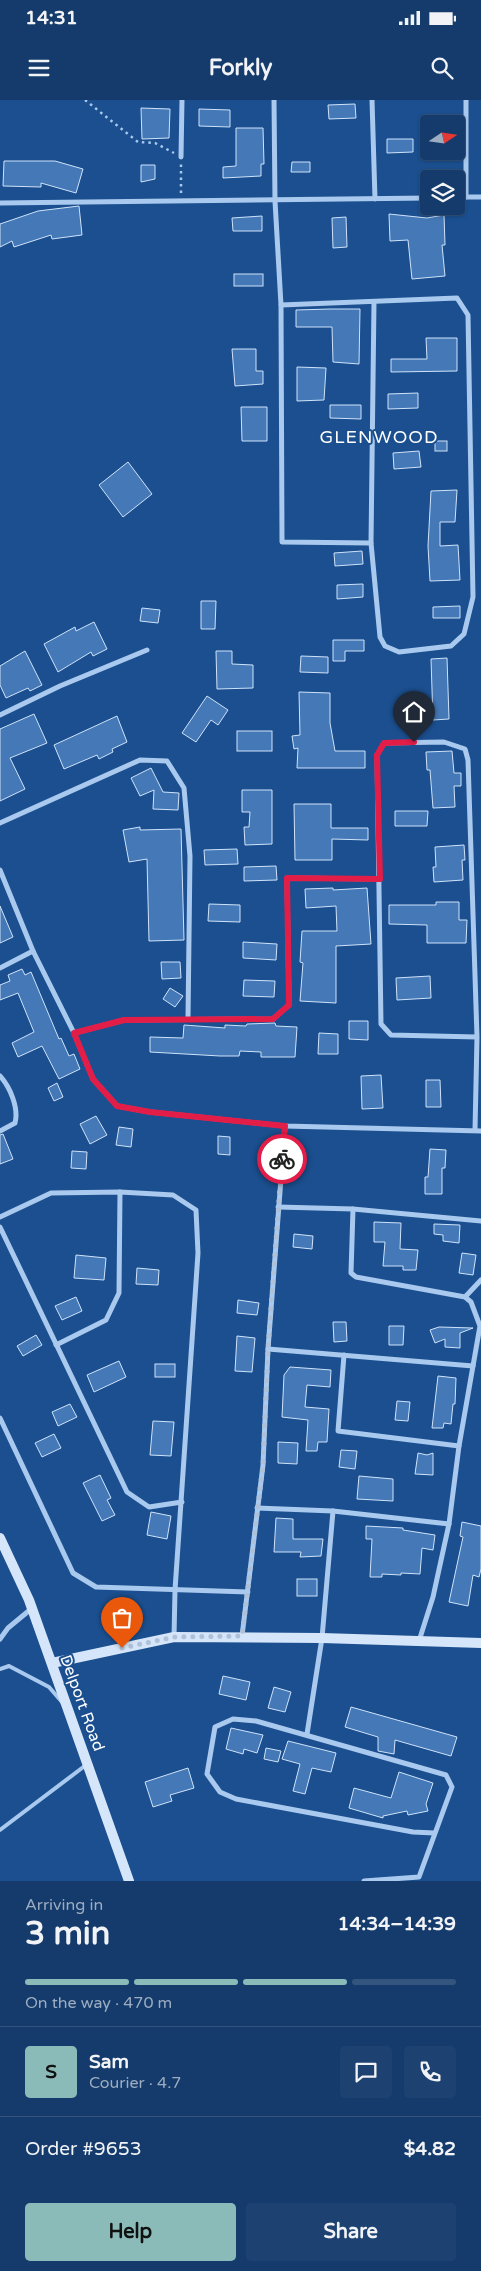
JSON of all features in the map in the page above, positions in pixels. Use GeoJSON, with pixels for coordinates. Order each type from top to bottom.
{"type":"FeatureCollection","features":[{"type":"Feature","properties":{"kind":"street"},"geometry":{"type":"LineString","coordinates":[[182,100],[182,157]]}},
{"type":"Feature","properties":{"kind":"street"},"geometry":{"type":"LineString","coordinates":[[274,100],[275,200],[281,305],[282,542],[371,543]]}},
{"type":"Feature","properties":{"kind":"street"},"geometry":{"type":"LineString","coordinates":[[372,100],[374,199]]}},
{"type":"Feature","properties":{"kind":"street"},"geometry":{"type":"LineString","coordinates":[[466,100],[466,197],[481,197]]}},
{"type":"Feature","properties":{"kind":"street"},"geometry":{"type":"LineString","coordinates":[[0,203],[420,198]]}},
{"type":"Feature","properties":{"kind":"street"},"geometry":{"type":"LineString","coordinates":[[281,305],[457,298],[468,315],[473,597],[464,634],[451,646],[399,652],[385,646],[380,637],[371,543],[374,302]]}},
{"type":"Feature","properties":{"kind":"street"},"geometry":{"type":"LineString","coordinates":[[0,715],[60,686],[148,650]]}},
{"type":"Feature","properties":{"kind":"street"},"geometry":{"type":"LineString","coordinates":[[0,870],[33,952],[74,1033],[93,1079],[117,1106],[150,1112],[285,1126],[478,1131],[477,1037],[468,760],[465,749],[444,742],[384,743],[377,755],[382,1024],[391,1035],[477,1037]]}},
{"type":"Feature","properties":{"kind":"street"},"geometry":{"type":"LineString","coordinates":[[0,823],[140,760],[168,761],[184,788],[190,856],[188,1019]]}},
{"type":"Feature","properties":{"kind":"street"},"geometry":{"type":"LineString","coordinates":[[74,1033],[124,1020],[273,1019],[289,1005],[287,878],[380,879]]}},
{"type":"Feature","properties":{"kind":"street"},"geometry":{"type":"LineString","coordinates":[[0,968],[33,952]]}},
{"type":"Feature","properties":{"kind":"street"},"geometry":{"type":"LineString","coordinates":[[0,1076],[8,1085],[17,1116],[15,1123],[0,1131]]}},
{"type":"Feature","properties":{"kind":"street"},"geometry":{"type":"LineString","coordinates":[[242,1636],[263,1465],[268,1349],[285,1126]]}},
{"type":"Feature","properties":{"kind":"street"},"geometry":{"type":"LineString","coordinates":[[0,1217],[51,1193],[120,1192],[173,1195],[196,1210],[198,1253],[175,1590],[174,1637]]}},
{"type":"Feature","properties":{"kind":"street"},"geometry":{"type":"LineString","coordinates":[[56,1345],[106,1320],[119,1293],[120,1192]]}},
{"type":"Feature","properties":{"kind":"street"},"geometry":{"type":"LineString","coordinates":[[278,1207],[353,1208],[481,1221]]}},
{"type":"Feature","properties":{"kind":"street"},"geometry":{"type":"LineString","coordinates":[[353,1208],[351,1273],[356,1277],[465,1297],[471,1302],[480,1327],[459,1446],[449,1524],[433,1597],[419,1642]]}},
{"type":"Feature","properties":{"kind":"street"},"geometry":{"type":"LineString","coordinates":[[0,1227],[127,1492],[150,1507],[182,1502]]}},
{"type":"Feature","properties":{"kind":"street"},"geometry":{"type":"LineString","coordinates":[[465,1297],[481,1280]]}},
{"type":"Feature","properties":{"kind":"street"},"geometry":{"type":"LineString","coordinates":[[268,1349],[473,1366]]}},
{"type":"Feature","properties":{"kind":"street"},"geometry":{"type":"LineString","coordinates":[[344,1355],[338,1431],[459,1446]]}},
{"type":"Feature","properties":{"kind":"street"},"geometry":{"type":"LineString","coordinates":[[0,1418],[72,1573],[96,1587],[248,1592]]}},
{"type":"Feature","properties":{"kind":"street"},"geometry":{"type":"LineString","coordinates":[[257,1508],[333,1511],[449,1524]]}},
{"type":"Feature","properties":{"kind":"street"},"geometry":{"type":"LineString","coordinates":[[307,1734],[322,1638],[333,1511]]}},
{"type":"Feature","properties":{"kind":"street","name":"Delport Road"},"geometry":{"type":"LineString","coordinates":[[0,1538],[32,1608],[129,1881]]}},
{"type":"Feature","properties":{"kind":"street"},"geometry":{"type":"LineString","coordinates":[[0,1639],[8,1628],[32,1608]]}},
{"type":"Feature","properties":{"kind":"street"},"geometry":{"type":"LineString","coordinates":[[52,1663],[174,1637],[242,1636],[481,1643]]}},
{"type":"Feature","properties":{"kind":"street"},"geometry":{"type":"LineString","coordinates":[[364,1881],[419,1877],[452,1787],[446,1775],[338,1746],[307,1734],[256,1721],[233,1719],[215,1728],[207,1774],[220,1792],[236,1799],[413,1832],[434,1833]]}},
{"type":"Feature","properties":{"kind":"lane"},"geometry":{"type":"LineString","coordinates":[[0,1669],[9,1666],[49,1687],[69,1712]]}},
{"type":"Feature","properties":{"kind":"lane"},"geometry":{"type":"LineString","coordinates":[[0,1830],[88,1764]]}},
{"type":"Feature","properties":{"kind":"path"},"geometry":{"type":"LineString","coordinates":[[84,100],[138,142],[155,143],[182,157],[181,200]]}},
{"type":"Feature","properties":{"kind":"building"},"geometry":{"type":"Polygon","coordinates":[[[355,104],[356,118],[329,119],[328,105],[355,104]]]}},
{"type":"Feature","properties":{"kind":"building"},"geometry":{"type":"Polygon","coordinates":[[[141,108],[170,109],[169,138],[142,139],[141,108]]]}},
{"type":"Feature","properties":{"kind":"building"},"geometry":{"type":"Polygon","coordinates":[[[199,109],[230,110],[230,127],[199,126],[199,109]]]}},
{"type":"Feature","properties":{"kind":"building"},"geometry":{"type":"Polygon","coordinates":[[[236,128],[263,128],[264,164],[261,164],[261,176],[223,178],[223,167],[236,166],[236,128]]]}},
{"type":"Feature","properties":{"kind":"building"},"geometry":{"type":"Polygon","coordinates":[[[387,139],[413,139],[413,152],[387,153],[387,139]]]}},
{"type":"Feature","properties":{"kind":"building"},"geometry":{"type":"Polygon","coordinates":[[[4,161],[55,161],[83,169],[76,193],[41,183],[41,187],[3,186],[4,161]]]}},
{"type":"Feature","properties":{"kind":"building"},"geometry":{"type":"Polygon","coordinates":[[[292,162],[310,162],[310,172],[291,172],[292,162]]]}},
{"type":"Feature","properties":{"kind":"building"},"geometry":{"type":"Polygon","coordinates":[[[141,165],[155,165],[155,179],[141,182],[141,165]]]}},
{"type":"Feature","properties":{"kind":"building"},"geometry":{"type":"Polygon","coordinates":[[[79,206],[82,235],[52,239],[51,235],[14,247],[12,241],[0,247],[0,224],[38,211],[79,206]]]}},
{"type":"Feature","properties":{"kind":"building"},"geometry":{"type":"Polygon","coordinates":[[[389,214],[427,218],[444,215],[445,245],[442,245],[445,276],[412,279],[408,240],[390,241],[389,214]]]}},
{"type":"Feature","properties":{"kind":"building"},"geometry":{"type":"Polygon","coordinates":[[[262,216],[262,231],[233,231],[232,218],[262,216]]]}},
{"type":"Feature","properties":{"kind":"building"},"geometry":{"type":"Polygon","coordinates":[[[346,217],[347,247],[333,248],[332,218],[346,217]]]}},
{"type":"Feature","properties":{"kind":"building"},"geometry":{"type":"Polygon","coordinates":[[[234,274],[263,274],[263,286],[234,286],[234,274]]]}},
{"type":"Feature","properties":{"kind":"building"},"geometry":{"type":"Polygon","coordinates":[[[360,309],[359,364],[333,362],[332,327],[296,327],[296,310],[360,309]]]}},
{"type":"Feature","properties":{"kind":"building"},"geometry":{"type":"Polygon","coordinates":[[[426,338],[457,338],[457,371],[391,372],[391,359],[427,359],[426,338]]]}},
{"type":"Feature","properties":{"kind":"building"},"geometry":{"type":"Polygon","coordinates":[[[232,349],[256,349],[256,371],[263,371],[263,384],[235,386],[232,349]]]}},
{"type":"Feature","properties":{"kind":"building"},"geometry":{"type":"Polygon","coordinates":[[[297,367],[326,368],[324,400],[297,401],[297,367]]]}},
{"type":"Feature","properties":{"kind":"building"},"geometry":{"type":"Polygon","coordinates":[[[418,393],[418,408],[388,409],[388,394],[418,393]]]}},
{"type":"Feature","properties":{"kind":"building"},"geometry":{"type":"Polygon","coordinates":[[[330,405],[361,405],[361,419],[330,418],[330,405]]]}},
{"type":"Feature","properties":{"kind":"building"},"geometry":{"type":"Polygon","coordinates":[[[241,407],[267,407],[267,441],[242,441],[241,407]]]}},
{"type":"Feature","properties":{"kind":"building"},"geometry":{"type":"Polygon","coordinates":[[[435,441],[447,441],[447,451],[435,451],[435,441]]]}},
{"type":"Feature","properties":{"kind":"building"},"geometry":{"type":"Polygon","coordinates":[[[419,451],[421,467],[394,469],[393,453],[419,451]]]}},
{"type":"Feature","properties":{"kind":"building"},"geometry":{"type":"Polygon","coordinates":[[[128,462],[152,494],[123,517],[99,485],[128,462]]]}},
{"type":"Feature","properties":{"kind":"building"},"geometry":{"type":"Polygon","coordinates":[[[457,490],[455,522],[440,522],[440,546],[458,545],[460,580],[430,581],[428,546],[431,491],[457,490]]]}},
{"type":"Feature","properties":{"kind":"building"},"geometry":{"type":"Polygon","coordinates":[[[362,551],[363,564],[335,566],[334,553],[362,551]]]}},
{"type":"Feature","properties":{"kind":"building"},"geometry":{"type":"Polygon","coordinates":[[[363,584],[363,597],[337,599],[337,585],[363,584]]]}},
{"type":"Feature","properties":{"kind":"building"},"geometry":{"type":"Polygon","coordinates":[[[201,601],[216,601],[215,629],[201,629],[201,601]]]}},
{"type":"Feature","properties":{"kind":"building"},"geometry":{"type":"Polygon","coordinates":[[[460,606],[460,618],[433,618],[433,607],[460,606]]]}},
{"type":"Feature","properties":{"kind":"building"},"geometry":{"type":"Polygon","coordinates":[[[142,608],[160,610],[158,623],[140,621],[142,608]]]}},
{"type":"Feature","properties":{"kind":"building"},"geometry":{"type":"Polygon","coordinates":[[[94,622],[107,649],[93,656],[91,652],[58,672],[44,644],[75,627],[76,631],[94,622]]]}},
{"type":"Feature","properties":{"kind":"building"},"geometry":{"type":"Polygon","coordinates":[[[333,640],[364,640],[364,651],[345,651],[345,661],[333,661],[333,640]]]}},
{"type":"Feature","properties":{"kind":"building"},"geometry":{"type":"Polygon","coordinates":[[[25,651],[42,685],[30,691],[28,688],[6,698],[0,685],[0,666],[25,651]]]}},
{"type":"Feature","properties":{"kind":"building"},"geometry":{"type":"Polygon","coordinates":[[[216,651],[232,651],[232,664],[253,665],[253,688],[217,689],[216,651]]]}},
{"type":"Feature","properties":{"kind":"building"},"geometry":{"type":"Polygon","coordinates":[[[301,656],[328,657],[328,673],[300,672],[301,656]]]}},
{"type":"Feature","properties":{"kind":"building"},"geometry":{"type":"Polygon","coordinates":[[[447,658],[449,719],[433,720],[431,659],[447,658]]]}},
{"type":"Feature","properties":{"kind":"building"},"geometry":{"type":"Polygon","coordinates":[[[299,692],[330,693],[330,723],[335,751],[365,751],[365,768],[297,768],[298,748],[294,749],[292,736],[300,735],[299,692]]]}},
{"type":"Feature","properties":{"kind":"building"},"geometry":{"type":"Polygon","coordinates":[[[207,696],[228,710],[218,725],[211,720],[196,742],[182,733],[207,696]]]}},
{"type":"Feature","properties":{"kind":"building"},"geometry":{"type":"Polygon","coordinates":[[[34,714],[47,743],[10,758],[25,789],[0,801],[0,729],[34,714]]]}},
{"type":"Feature","properties":{"kind":"building"},"geometry":{"type":"Polygon","coordinates":[[[117,716],[127,742],[112,749],[113,752],[99,759],[97,755],[64,769],[54,745],[117,716]]]}},
{"type":"Feature","properties":{"kind":"building"},"geometry":{"type":"Polygon","coordinates":[[[237,731],[272,731],[272,751],[237,751],[237,731]]]}},
{"type":"Feature","properties":{"kind":"building"},"geometry":{"type":"Polygon","coordinates":[[[452,751],[454,773],[461,773],[461,786],[454,786],[455,807],[433,808],[430,770],[427,770],[426,752],[452,751]]]}},
{"type":"Feature","properties":{"kind":"building"},"geometry":{"type":"Polygon","coordinates":[[[151,768],[163,792],[179,793],[178,810],[153,809],[154,790],[140,796],[131,778],[151,768]]]}},
{"type":"Feature","properties":{"kind":"building"},"geometry":{"type":"Polygon","coordinates":[[[242,790],[272,790],[272,844],[245,845],[244,827],[249,827],[250,812],[242,812],[242,790]]]}},
{"type":"Feature","properties":{"kind":"building"},"geometry":{"type":"Polygon","coordinates":[[[294,804],[331,804],[331,828],[368,828],[368,840],[332,839],[332,860],[295,860],[294,804]]]}},
{"type":"Feature","properties":{"kind":"building"},"geometry":{"type":"Polygon","coordinates":[[[395,811],[428,811],[427,826],[395,826],[395,811]]]}},
{"type":"Feature","properties":{"kind":"building"},"geometry":{"type":"Polygon","coordinates":[[[140,827],[140,830],[181,829],[184,940],[149,941],[147,859],[129,862],[123,830],[140,827]]]}},
{"type":"Feature","properties":{"kind":"building"},"geometry":{"type":"Polygon","coordinates":[[[464,845],[465,860],[462,860],[463,880],[434,882],[433,867],[436,867],[435,847],[464,845]]]}},
{"type":"Feature","properties":{"kind":"building"},"geometry":{"type":"Polygon","coordinates":[[[237,849],[238,864],[205,865],[204,850],[237,849]]]}},
{"type":"Feature","properties":{"kind":"building"},"geometry":{"type":"Polygon","coordinates":[[[276,866],[277,880],[244,881],[244,867],[276,866]]]}},
{"type":"Feature","properties":{"kind":"building"},"geometry":{"type":"Polygon","coordinates":[[[333,888],[333,890],[367,888],[371,944],[336,946],[336,1003],[300,1001],[303,963],[300,962],[302,931],[337,931],[336,906],[306,908],[305,889],[333,888]]]}},
{"type":"Feature","properties":{"kind":"building"},"geometry":{"type":"Polygon","coordinates":[[[436,902],[459,902],[459,920],[467,920],[466,943],[427,943],[427,925],[389,924],[389,905],[436,905],[436,902]]]}},
{"type":"Feature","properties":{"kind":"building"},"geometry":{"type":"Polygon","coordinates":[[[209,904],[240,905],[240,922],[208,921],[209,904]]]}},
{"type":"Feature","properties":{"kind":"building"},"geometry":{"type":"Polygon","coordinates":[[[0,906],[13,937],[0,943],[0,906]]]}},
{"type":"Feature","properties":{"kind":"building"},"geometry":{"type":"Polygon","coordinates":[[[243,942],[277,944],[276,960],[243,958],[243,942]]]}},
{"type":"Feature","properties":{"kind":"building"},"geometry":{"type":"Polygon","coordinates":[[[161,962],[180,962],[181,978],[162,979],[161,962]]]}},
{"type":"Feature","properties":{"kind":"building"},"geometry":{"type":"Polygon","coordinates":[[[22,969],[25,975],[31,972],[59,1039],[61,1038],[69,1056],[74,1054],[80,1069],[59,1079],[42,1046],[18,1057],[12,1043],[34,1032],[18,993],[0,1000],[0,985],[10,981],[8,975],[22,969]]]}},
{"type":"Feature","properties":{"kind":"building"},"geometry":{"type":"Polygon","coordinates":[[[430,976],[431,998],[397,1000],[396,978],[430,976]]]}},
{"type":"Feature","properties":{"kind":"building"},"geometry":{"type":"Polygon","coordinates":[[[244,980],[275,981],[274,997],[243,996],[244,980]]]}},
{"type":"Feature","properties":{"kind":"building"},"geometry":{"type":"Polygon","coordinates":[[[170,988],[183,996],[175,1007],[163,999],[170,988]]]}},
{"type":"Feature","properties":{"kind":"building"},"geometry":{"type":"Polygon","coordinates":[[[349,1021],[368,1021],[368,1040],[349,1039],[349,1021]]]}},
{"type":"Feature","properties":{"kind":"building"},"geometry":{"type":"Polygon","coordinates":[[[275,1023],[276,1026],[297,1027],[295,1057],[261,1057],[261,1052],[240,1051],[239,1056],[150,1052],[150,1037],[183,1038],[184,1025],[225,1028],[225,1025],[246,1026],[247,1024],[275,1023]]]}},
{"type":"Feature","properties":{"kind":"building"},"geometry":{"type":"Polygon","coordinates":[[[319,1033],[338,1034],[338,1054],[318,1054],[319,1033]]]}},
{"type":"Feature","properties":{"kind":"building"},"geometry":{"type":"Polygon","coordinates":[[[381,1075],[383,1108],[362,1109],[361,1076],[381,1075]]]}},
{"type":"Feature","properties":{"kind":"building"},"geometry":{"type":"Polygon","coordinates":[[[426,1080],[440,1080],[441,1107],[426,1107],[426,1080]]]}},
{"type":"Feature","properties":{"kind":"building"},"geometry":{"type":"Polygon","coordinates":[[[57,1083],[63,1097],[54,1101],[48,1088],[57,1083]]]}},
{"type":"Feature","properties":{"kind":"building"},"geometry":{"type":"Polygon","coordinates":[[[96,1116],[107,1135],[90,1144],[80,1124],[96,1116]]]}},
{"type":"Feature","properties":{"kind":"building"},"geometry":{"type":"Polygon","coordinates":[[[119,1127],[133,1129],[131,1147],[116,1145],[119,1127]]]}},
{"type":"Feature","properties":{"kind":"building"},"geometry":{"type":"Polygon","coordinates":[[[3,1134],[13,1159],[0,1164],[0,1135],[3,1134]]]}},
{"type":"Feature","properties":{"kind":"building"},"geometry":{"type":"Polygon","coordinates":[[[218,1136],[230,1137],[230,1155],[218,1154],[218,1136]]]}},
{"type":"Feature","properties":{"kind":"building"},"geometry":{"type":"Polygon","coordinates":[[[430,1149],[446,1150],[445,1168],[442,1168],[442,1194],[425,1194],[425,1177],[428,1177],[430,1149]]]}},
{"type":"Feature","properties":{"kind":"building"},"geometry":{"type":"Polygon","coordinates":[[[72,1151],[87,1152],[86,1169],[71,1168],[72,1151]]]}},
{"type":"Feature","properties":{"kind":"building"},"geometry":{"type":"Polygon","coordinates":[[[374,1222],[401,1223],[400,1249],[418,1250],[416,1270],[403,1270],[403,1266],[383,1266],[385,1242],[374,1242],[374,1222]]]}},
{"type":"Feature","properties":{"kind":"building"},"geometry":{"type":"Polygon","coordinates":[[[434,1224],[460,1225],[459,1243],[443,1241],[443,1235],[434,1234],[434,1224]]]}},
{"type":"Feature","properties":{"kind":"building"},"geometry":{"type":"Polygon","coordinates":[[[294,1234],[313,1236],[312,1249],[293,1247],[294,1234]]]}},
{"type":"Feature","properties":{"kind":"building"},"geometry":{"type":"Polygon","coordinates":[[[462,1253],[476,1255],[473,1275],[459,1273],[462,1253]]]}},
{"type":"Feature","properties":{"kind":"building"},"geometry":{"type":"Polygon","coordinates":[[[76,1255],[106,1258],[104,1280],[74,1278],[76,1255]]]}},
{"type":"Feature","properties":{"kind":"building"},"geometry":{"type":"Polygon","coordinates":[[[137,1268],[159,1270],[158,1285],[136,1284],[137,1268]]]}},
{"type":"Feature","properties":{"kind":"building"},"geometry":{"type":"Polygon","coordinates":[[[76,1297],[82,1311],[62,1320],[55,1306],[76,1297]]]}},
{"type":"Feature","properties":{"kind":"building"},"geometry":{"type":"Polygon","coordinates":[[[238,1300],[259,1303],[257,1315],[237,1313],[238,1300]]]}},
{"type":"Feature","properties":{"kind":"building"},"geometry":{"type":"Polygon","coordinates":[[[333,1322],[346,1322],[347,1341],[334,1342],[333,1322]]]}},
{"type":"Feature","properties":{"kind":"building"},"geometry":{"type":"Polygon","coordinates":[[[389,1326],[404,1326],[403,1345],[389,1345],[389,1326]]]}},
{"type":"Feature","properties":{"kind":"building"},"geometry":{"type":"Polygon","coordinates":[[[439,1327],[473,1328],[460,1333],[460,1348],[445,1347],[445,1339],[435,1343],[430,1330],[439,1327]]]}},
{"type":"Feature","properties":{"kind":"building"},"geometry":{"type":"Polygon","coordinates":[[[36,1335],[42,1345],[23,1356],[17,1346],[36,1335]]]}},
{"type":"Feature","properties":{"kind":"building"},"geometry":{"type":"Polygon","coordinates":[[[237,1336],[255,1338],[252,1372],[235,1371],[237,1336]]]}},
{"type":"Feature","properties":{"kind":"building"},"geometry":{"type":"Polygon","coordinates":[[[119,1361],[126,1377],[94,1392],[87,1375],[119,1361]]]}},
{"type":"Feature","properties":{"kind":"building"},"geometry":{"type":"Polygon","coordinates":[[[155,1364],[175,1364],[175,1377],[155,1377],[155,1364]]]}},
{"type":"Feature","properties":{"kind":"building"},"geometry":{"type":"Polygon","coordinates":[[[290,1367],[331,1370],[330,1387],[307,1385],[305,1407],[329,1409],[327,1442],[318,1442],[317,1451],[306,1451],[308,1420],[282,1417],[284,1375],[290,1367]]]}},
{"type":"Feature","properties":{"kind":"building"},"geometry":{"type":"Polygon","coordinates":[[[438,1376],[456,1378],[455,1404],[453,1404],[451,1424],[444,1423],[443,1428],[432,1428],[438,1376]]]}},
{"type":"Feature","properties":{"kind":"building"},"geometry":{"type":"Polygon","coordinates":[[[397,1401],[410,1402],[408,1421],[395,1420],[397,1401]]]}},
{"type":"Feature","properties":{"kind":"building"},"geometry":{"type":"Polygon","coordinates":[[[70,1404],[77,1417],[58,1426],[52,1412],[70,1404]]]}},
{"type":"Feature","properties":{"kind":"building"},"geometry":{"type":"Polygon","coordinates":[[[153,1421],[174,1422],[171,1456],[150,1455],[153,1421]]]}},
{"type":"Feature","properties":{"kind":"building"},"geometry":{"type":"Polygon","coordinates":[[[54,1434],[61,1448],[42,1457],[35,1443],[54,1434]]]}},
{"type":"Feature","properties":{"kind":"building"},"geometry":{"type":"Polygon","coordinates":[[[278,1442],[298,1443],[297,1464],[278,1463],[278,1442]]]}},
{"type":"Feature","properties":{"kind":"building"},"geometry":{"type":"Polygon","coordinates":[[[341,1450],[357,1451],[355,1469],[339,1467],[341,1450]]]}},
{"type":"Feature","properties":{"kind":"building"},"geometry":{"type":"Polygon","coordinates":[[[418,1453],[427,1455],[433,1453],[433,1475],[415,1474],[418,1453]]]}},
{"type":"Feature","properties":{"kind":"building"},"geometry":{"type":"Polygon","coordinates":[[[100,1475],[111,1498],[107,1500],[115,1515],[102,1521],[83,1483],[100,1475]]]}},
{"type":"Feature","properties":{"kind":"building"},"geometry":{"type":"Polygon","coordinates":[[[359,1476],[393,1479],[393,1501],[357,1499],[359,1476]]]}},
{"type":"Feature","properties":{"kind":"building"},"geometry":{"type":"Polygon","coordinates":[[[151,1512],[171,1516],[167,1539],[147,1535],[151,1512]]]}},
{"type":"Feature","properties":{"kind":"building"},"geometry":{"type":"Polygon","coordinates":[[[276,1518],[293,1519],[293,1539],[323,1539],[321,1556],[300,1557],[301,1552],[274,1552],[276,1518]]]}},
{"type":"Feature","properties":{"kind":"building"},"geometry":{"type":"Polygon","coordinates":[[[462,1522],[481,1526],[481,1569],[479,1577],[473,1575],[468,1606],[449,1602],[463,1537],[460,1536],[462,1522]]]}},
{"type":"Feature","properties":{"kind":"building"},"geometry":{"type":"Polygon","coordinates":[[[366,1526],[403,1528],[403,1530],[435,1535],[433,1550],[422,1548],[420,1574],[382,1574],[382,1577],[370,1577],[372,1539],[366,1539],[366,1526]]]}},
{"type":"Feature","properties":{"kind":"building"},"geometry":{"type":"Polygon","coordinates":[[[297,1579],[317,1579],[317,1596],[297,1596],[297,1579]]]}},
{"type":"Feature","properties":{"kind":"building"},"geometry":{"type":"Polygon","coordinates":[[[223,1676],[250,1682],[246,1700],[219,1694],[223,1676]]]}},
{"type":"Feature","properties":{"kind":"building"},"geometry":{"type":"Polygon","coordinates":[[[274,1687],[291,1692],[285,1712],[268,1708],[274,1687]]]}},
{"type":"Feature","properties":{"kind":"building"},"geometry":{"type":"Polygon","coordinates":[[[351,1707],[457,1737],[451,1756],[395,1740],[394,1754],[378,1751],[378,1737],[345,1727],[351,1707]]]}},
{"type":"Feature","properties":{"kind":"building"},"geometry":{"type":"Polygon","coordinates":[[[231,1728],[263,1735],[257,1753],[244,1749],[243,1754],[226,1749],[231,1728]]]}},
{"type":"Feature","properties":{"kind":"building"},"geometry":{"type":"Polygon","coordinates":[[[288,1741],[336,1753],[331,1772],[312,1768],[305,1794],[293,1791],[300,1764],[282,1759],[288,1741]]]}},
{"type":"Feature","properties":{"kind":"building"},"geometry":{"type":"Polygon","coordinates":[[[266,1748],[281,1751],[278,1762],[264,1759],[266,1748]]]}},
{"type":"Feature","properties":{"kind":"building"},"geometry":{"type":"Polygon","coordinates":[[[188,1768],[194,1788],[170,1795],[172,1801],[153,1807],[145,1782],[188,1768]]]}},
{"type":"Feature","properties":{"kind":"building"},"geometry":{"type":"Polygon","coordinates":[[[399,1772],[433,1783],[426,1804],[428,1811],[408,1815],[407,1811],[383,1816],[383,1818],[349,1808],[354,1788],[391,1798],[399,1772]]]}},
{"type":"Feature","properties":{"kind":"way so far"},"geometry":{"type":"LineString","coordinates":[[122,1648],[174,1637],[242,1636],[263,1465],[268,1349],[282,1159]]}},
{"type":"Feature","properties":{"kind":"district","name":"GLENWOOD"},"geometry":{"type":"Point","coordinates":[379,437]}},
{"type":"Feature","properties":{"kind":"route"},"geometry":{"type":"LineString","coordinates":[[282,1159],[285,1126],[150,1112],[117,1106],[93,1079],[74,1033],[124,1020],[273,1019],[289,1005],[287,878],[380,879],[377,755],[384,743],[414,742]]}}]}
